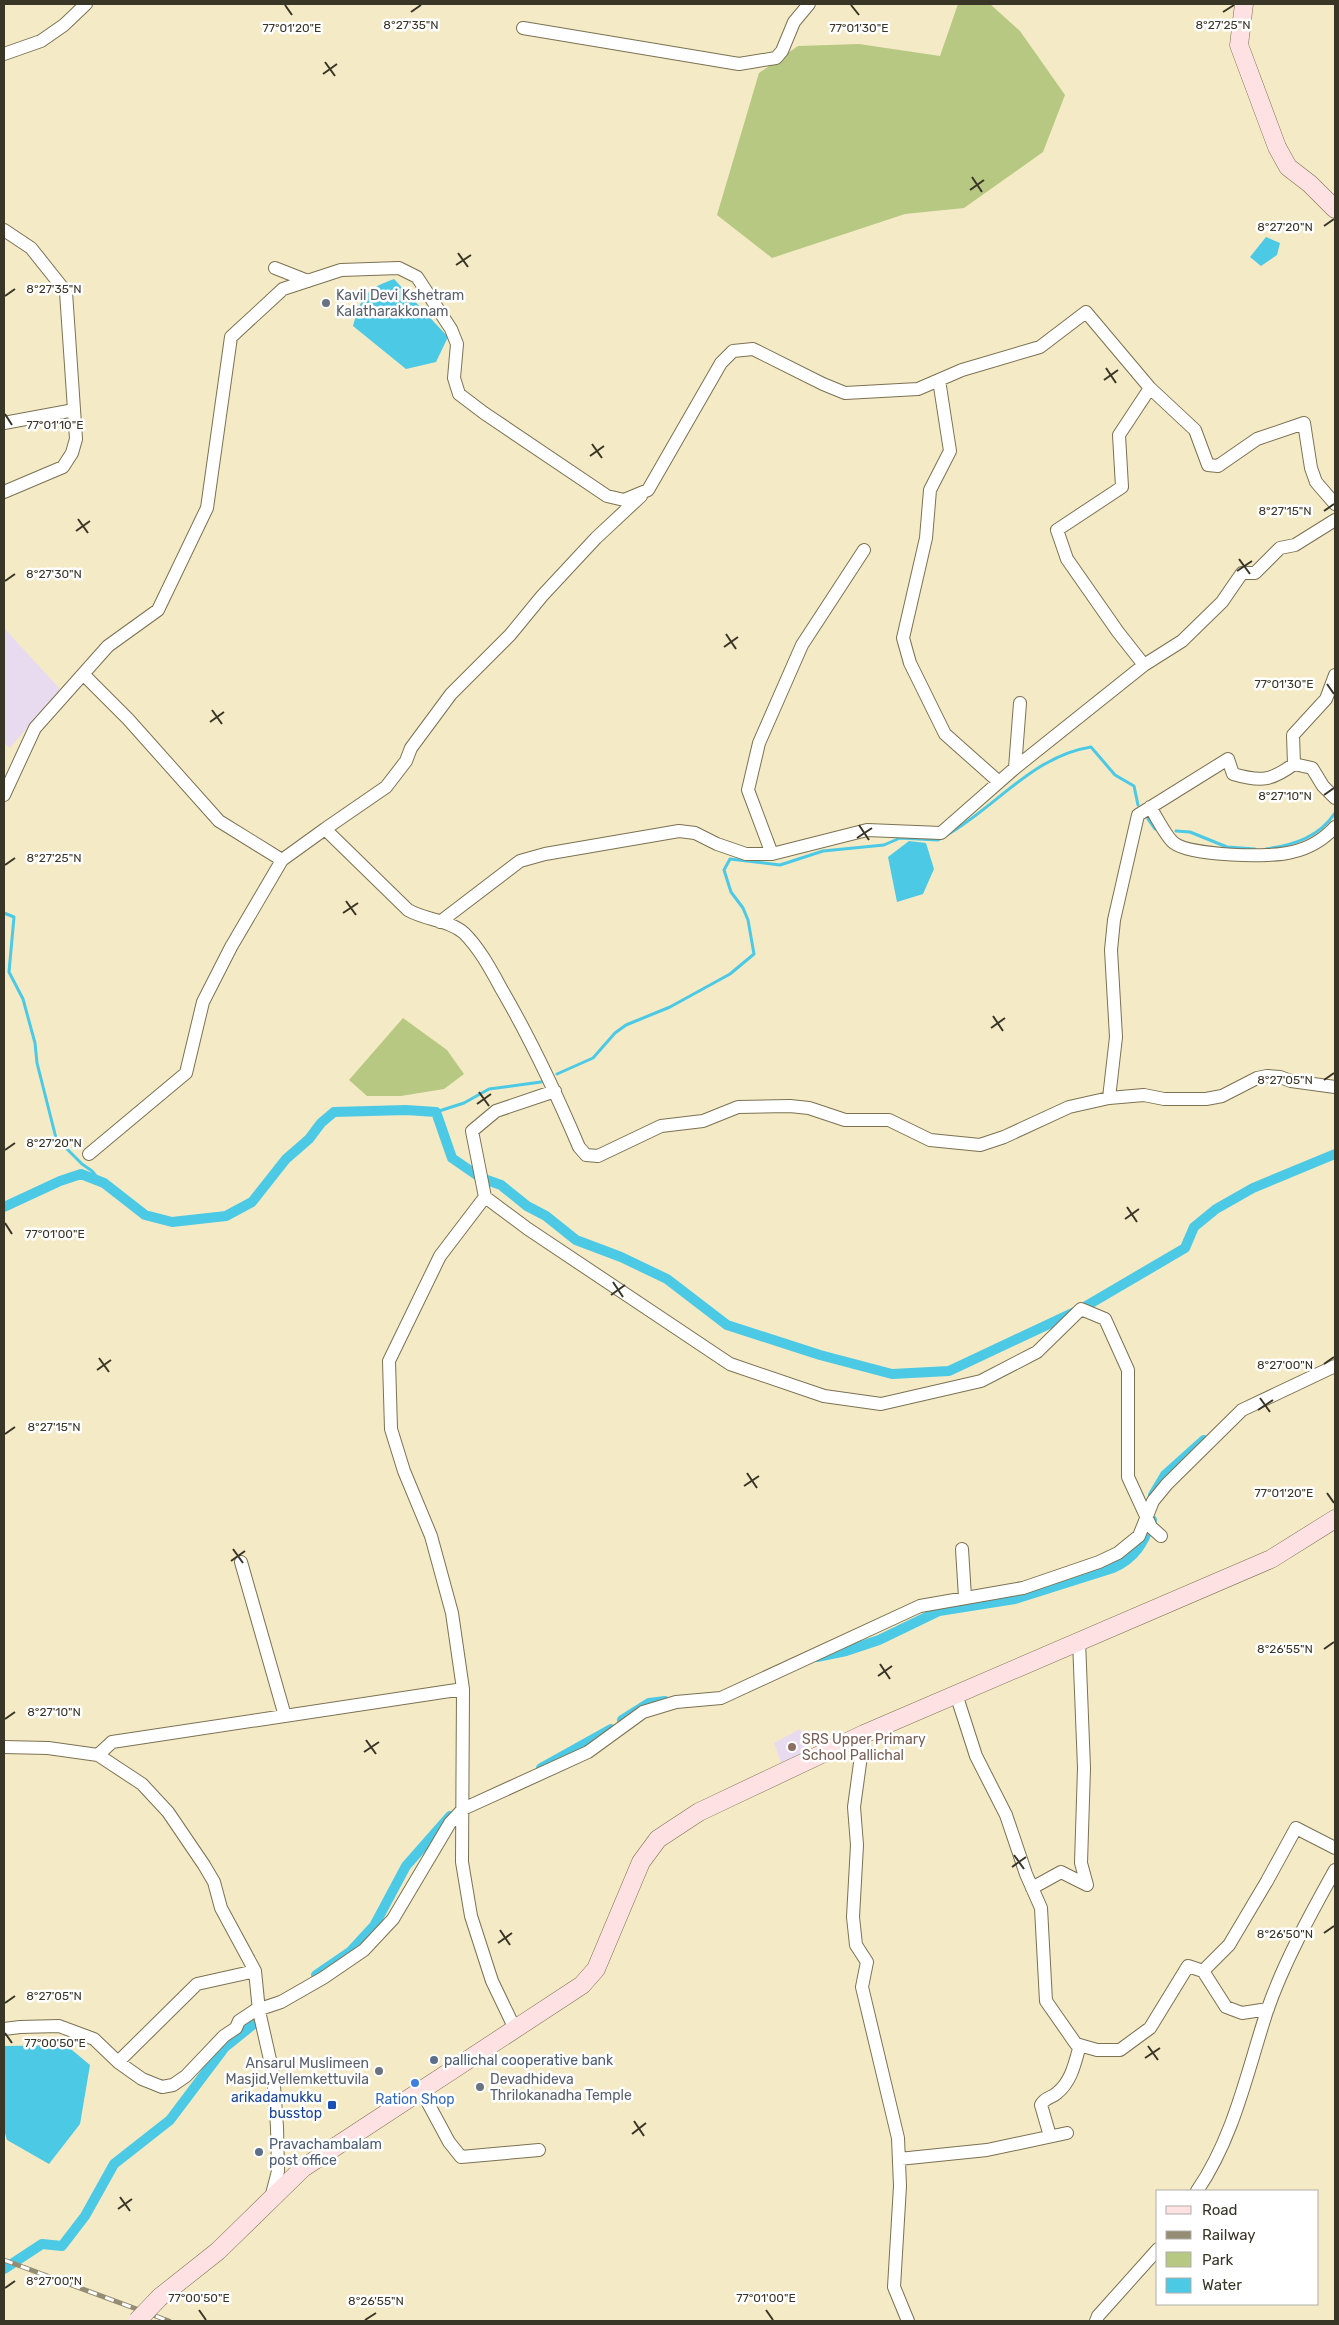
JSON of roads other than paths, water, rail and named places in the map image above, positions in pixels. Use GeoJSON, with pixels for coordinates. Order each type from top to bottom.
{"type":"FeatureCollection","features":[{"type":"Feature","properties":{"kind":"street"},"geometry":{"type":"LineString","coordinates":[[4,54],[42,41],[64,25],[86,4]]}},
{"type":"Feature","properties":{"kind":"street"},"geometry":{"type":"LineString","coordinates":[[523,28],[739,64],[776,58],[782,51],[794,22],[810,4]]}},
{"type":"Feature","properties":{"kind":"street"},"geometry":{"type":"LineString","coordinates":[[1244,4],[1239,45],[1276,147],[1288,168],[1310,184],[1335,209]]}},
{"type":"Feature","properties":{"kind":"street"},"geometry":{"type":"LineString","coordinates":[[4,230],[31,248],[66,292],[76,439],[72,453],[63,467],[4,492]]}},
{"type":"Feature","properties":{"kind":"street"},"geometry":{"type":"LineString","coordinates":[[274,268],[308,281]]}},
{"type":"Feature","properties":{"kind":"street"},"geometry":{"type":"LineString","coordinates":[[4,794],[35,728],[108,646],[158,610],[207,508],[232,337],[283,289],[342,270],[398,268],[417,277],[452,329],[457,344],[454,378],[459,394],[607,496],[624,500],[648,490]]}},
{"type":"Feature","properties":{"kind":"street"},"geometry":{"type":"LineString","coordinates":[[89,1154],[186,1074],[203,1002],[282,860],[386,787],[406,761],[411,748],[451,694],[510,635],[542,596],[596,538],[648,490],[721,363],[733,351],[753,349],[845,393],[918,390],[971,367],[1040,347],[1086,312],[1150,388],[1195,430],[1208,465],[1218,466],[1257,439],[1304,423],[1310,468],[1316,482],[1335,504]]}},
{"type":"Feature","properties":{"kind":"street"},"geometry":{"type":"LineString","coordinates":[[939,380],[950,451],[930,490],[926,538],[903,638],[910,663],[945,734],[999,782]]}},
{"type":"Feature","properties":{"kind":"street"},"geometry":{"type":"LineString","coordinates":[[1144,664],[1118,632],[1067,559],[1056,530],[1122,487],[1118,435],[1150,388]]}},
{"type":"Feature","properties":{"kind":"street"},"geometry":{"type":"LineString","coordinates":[[4,422],[74,410]]}},
{"type":"Feature","properties":{"kind":"street"},"geometry":{"type":"LineString","coordinates":[[440,922],[520,862],[546,854],[679,831],[695,833],[717,844],[746,854],[772,854],[867,830],[941,833],[1014,768],[1144,664],[1182,641],[1222,602],[1242,573],[1254,573],[1280,548],[1295,545],[1335,520]]}},
{"type":"Feature","properties":{"kind":"street"},"geometry":{"type":"LineString","coordinates":[[772,854],[748,790],[760,743],[802,644],[864,550]]}},
{"type":"Feature","properties":{"kind":"street"},"geometry":{"type":"LineString","coordinates":[[83,674],[128,719],[219,820],[282,860]]}},
{"type":"Feature","properties":{"kind":"street"},"geometry":{"type":"LineString","coordinates":[[1294,764],[1293,735],[1326,699],[1335,675]]}},
{"type":"Feature","properties":{"kind":"street"},"geometry":{"type":"LineString","coordinates":[[1014,768],[1020,703]]}},
{"type":"Feature","properties":{"kind":"street"},"geometry":{"type":"LineString","coordinates":[[1109,1098],[1116,1036],[1111,950],[1114,920],[1138,815],[1228,759],[1233,774],[1252,779],[1276,776],[1294,764],[1312,768],[1323,786],[1335,798]]}},
{"type":"Feature","properties":{"kind":"street"},"geometry":{"type":"LineString","coordinates":[[1150,807],[1174,843],[1202,851],[1248,855],[1291,853],[1321,841],[1335,827]]}},
{"type":"Feature","properties":{"kind":"street"},"geometry":{"type":"LineString","coordinates":[[326,829],[408,910],[420,917],[454,926],[464,933],[481,953],[520,1021],[579,1147],[586,1155],[598,1156],[662,1126],[703,1121],[738,1107],[790,1106],[809,1108],[845,1120],[889,1120],[930,1140],[980,1145],[1004,1137],[1069,1107],[1109,1098],[1144,1095],[1164,1099],[1206,1099],[1222,1096],[1257,1078],[1267,1076],[1280,1077],[1291,1082],[1335,1087]]}},
{"type":"Feature","properties":{"kind":"street"},"geometry":{"type":"LineString","coordinates":[[554,1091],[496,1111],[472,1131],[485,1196],[528,1229],[730,1364],[824,1396],[880,1404],[981,1382],[1037,1352],[1081,1309],[1105,1319],[1128,1370],[1128,1477],[1152,1527],[1161,1536]]}},
{"type":"Feature","properties":{"kind":"street"},"geometry":{"type":"LineString","coordinates":[[485,1196],[440,1256],[389,1361],[391,1429],[404,1471],[431,1536],[452,1614],[463,1689],[462,1862],[471,1916],[492,1981],[515,2030]]}},
{"type":"Feature","properties":{"kind":"street"},"geometry":{"type":"LineString","coordinates":[[4,2029],[60,2026],[94,2040],[118,2062],[149,2082],[162,2087],[173,2085],[186,2076],[224,2036],[236,2028],[239,2021],[254,2011],[259,2011],[281,2002],[323,1978],[364,1950],[393,1920],[450,1823],[463,1809],[588,1752],[643,1712],[676,1702],[721,1698],[920,1606],[1023,1588],[1099,1562],[1118,1553],[1139,1536],[1153,1501],[1167,1484],[1242,1410],[1335,1366]]}},
{"type":"Feature","properties":{"kind":"street"},"geometry":{"type":"LineString","coordinates":[[137,2321],[160,2297],[218,2251],[303,2168],[582,1985],[596,1969],[641,1862],[658,1839],[699,1812],[864,1734],[1271,1559],[1335,1519]]}},
{"type":"Feature","properties":{"kind":"street"},"geometry":{"type":"LineString","coordinates":[[962,1549],[965,1597]]}},
{"type":"Feature","properties":{"kind":"street"},"geometry":{"type":"LineString","coordinates":[[241,1562],[285,1716]]}},
{"type":"Feature","properties":{"kind":"street"},"geometry":{"type":"LineString","coordinates":[[1032,1888],[1061,1872],[1087,1885],[1081,1864],[1084,1768],[1079,1641]]}},
{"type":"Feature","properties":{"kind":"street"},"geometry":{"type":"LineString","coordinates":[[98,1755],[112,1742],[463,1689]]}},
{"type":"Feature","properties":{"kind":"street"},"geometry":{"type":"LineString","coordinates":[[956,1694],[976,1756],[1006,1815],[1041,1908],[1046,2001],[1076,2044],[1097,2050],[1120,2050],[1150,2028],[1188,1966],[1203,1971],[1226,2006],[1242,2013],[1268,2009]]}},
{"type":"Feature","properties":{"kind":"street"},"geometry":{"type":"LineString","coordinates":[[864,1734],[854,1807],[857,1845],[853,1917],[856,1945],[867,1962],[862,1987],[880,2066],[894,2114],[898,2138],[900,2186],[894,2287],[908,2321]]}},
{"type":"Feature","properties":{"kind":"street"},"geometry":{"type":"LineString","coordinates":[[4,1747],[48,1748],[98,1755],[142,1784],[181,1830],[214,1882],[221,1908],[255,1971],[259,2011],[272,2073],[277,2126],[278,2171],[270,2200]]}},
{"type":"Feature","properties":{"kind":"street"},"geometry":{"type":"LineString","coordinates":[[1203,1971],[1229,1945],[1296,1828],[1335,1848]]}},
{"type":"Feature","properties":{"kind":"street"},"geometry":{"type":"LineString","coordinates":[[1198,2190],[1211,2171],[1243,2096],[1268,2009],[1305,1926],[1335,1870]]}},
{"type":"Feature","properties":{"kind":"street"},"geometry":{"type":"LineString","coordinates":[[118,2062],[197,1984],[255,1971]]}},
{"type":"Feature","properties":{"kind":"street"},"geometry":{"type":"LineString","coordinates":[[1050,2136],[1041,2104],[1044,2100],[1056,2094],[1068,2081],[1080,2045]]}},
{"type":"Feature","properties":{"kind":"street"},"geometry":{"type":"LineString","coordinates":[[422,2090],[449,2142],[460,2157],[539,2150]]}},
{"type":"Feature","properties":{"kind":"street"},"geometry":{"type":"LineString","coordinates":[[899,2159],[987,2150],[1067,2133]]}},
{"type":"Feature","properties":{"kind":"street"},"geometry":{"type":"LineString","coordinates":[[1096,2321],[1098,2316],[1156,2251]]}},
{"type":"Feature","properties":{"kind":"water"},"geometry":{"type":"Polygon","coordinates":[[[1266,237],[1280,243],[1277,255],[1261,266],[1250,257],[1266,237]]]}},
{"type":"Feature","properties":{"kind":"water"},"geometry":{"type":"Polygon","coordinates":[[[394,279],[448,337],[436,362],[406,369],[353,326],[366,295],[376,287],[394,279]]]}},
{"type":"Feature","properties":{"kind":"water"},"geometry":{"type":"Polygon","coordinates":[[[909,841],[926,843],[934,869],[923,894],[897,902],[888,857],[909,841]]]}},
{"type":"Feature","properties":{"kind":"water"},"geometry":{"type":"Polygon","coordinates":[[[66,2045],[90,2065],[80,2124],[49,2164],[7,2140],[4,2130],[4,2046],[66,2045]]]}},
{"type":"Feature","properties":{"kind":"waterway"},"geometry":{"type":"LineString","coordinates":[[947,835],[965,824],[1033,771],[1070,752],[1091,747],[1115,775],[1134,786],[1138,805]]}},
{"type":"Feature","properties":{"kind":"waterway"},"geometry":{"type":"LineString","coordinates":[[1266,849],[1296,842],[1314,834],[1335,813]]}},
{"type":"Feature","properties":{"kind":"waterway"},"geometry":{"type":"LineString","coordinates":[[1148,819],[1155,829]]}},
{"type":"Feature","properties":{"kind":"waterway"},"geometry":{"type":"LineString","coordinates":[[1176,831],[1190,832],[1227,847],[1255,849]]}},
{"type":"Feature","properties":{"kind":"waterway"},"geometry":{"type":"LineString","coordinates":[[557,1074],[593,1058],[615,1033],[626,1025],[670,1007],[730,974],[754,954],[748,920],[743,908],[731,892],[724,870],[730,859],[780,865],[823,851],[884,845],[900,838],[938,840],[942,838]]}},
{"type":"Feature","properties":{"kind":"waterway"},"geometry":{"type":"LineString","coordinates":[[4,913],[14,917],[9,972],[23,999],[35,1043],[37,1063],[56,1138],[82,1164],[92,1171],[100,1181]]}},
{"type":"Feature","properties":{"kind":"waterway"},"geometry":{"type":"LineString","coordinates":[[436,1112],[464,1103],[489,1089],[541,1082]]}},
{"type":"Feature","properties":{"kind":"waterway"},"geometry":{"type":"LineString","coordinates":[[4,1207],[60,1181],[81,1174],[104,1183],[145,1215],[172,1222],[226,1216],[252,1202],[286,1159],[309,1139],[321,1123],[334,1112],[406,1110],[436,1112],[452,1158],[478,1176]]}},
{"type":"Feature","properties":{"kind":"waterway"},"geometry":{"type":"LineString","coordinates":[[487,1180],[501,1185],[527,1206],[546,1216],[576,1240],[621,1257],[667,1279],[727,1325],[820,1355],[892,1374],[949,1371],[1081,1309],[1185,1248],[1194,1227],[1216,1209],[1253,1188],[1335,1154]]}},
{"type":"Feature","properties":{"kind":"waterway"},"geometry":{"type":"LineString","coordinates":[[1153,1495],[1165,1475],[1204,1440]]}},
{"type":"Feature","properties":{"kind":"waterway"},"geometry":{"type":"LineString","coordinates":[[817,1657],[846,1651],[879,1640],[939,1611],[1015,1599],[1113,1568],[1127,1560],[1138,1549],[1146,1536],[1152,1520]]}},
{"type":"Feature","properties":{"kind":"waterway"},"geometry":{"type":"LineString","coordinates":[[622,1720],[649,1703],[665,1701]]}},
{"type":"Feature","properties":{"kind":"waterway"},"geometry":{"type":"LineString","coordinates":[[541,1768],[611,1729]]}},
{"type":"Feature","properties":{"kind":"waterway"},"geometry":{"type":"LineString","coordinates":[[316,1975],[351,1951],[374,1926],[406,1866],[450,1816]]}},
{"type":"Feature","properties":{"kind":"waterway"},"geometry":{"type":"LineString","coordinates":[[4,2269],[42,2244],[62,2246],[85,2216],[114,2164],[170,2120],[225,2047],[255,2023]]}},
{"type":"Feature","properties":{"kind":"railway"},"geometry":{"type":"LineString","coordinates":[[4,2260],[169,2321]]}},
{"type":"Feature","properties":{"kind":"place","name":"Kavil Devi Kshetram Kalatharakkonam"},"geometry":{"type":"Point","coordinates":[326,303]}},
{"type":"Feature","properties":{"kind":"place","name":"SRS Upper Primary School Pallichal"},"geometry":{"type":"Point","coordinates":[792,1747]}},
{"type":"Feature","properties":{"kind":"place","name":"pallichal cooperative bank"},"geometry":{"type":"Point","coordinates":[434,2060]}},
{"type":"Feature","properties":{"kind":"place","name":"Ansarul Muslimeen Masjid,Vellemkettuvila"},"geometry":{"type":"Point","coordinates":[379,2071]}},
{"type":"Feature","properties":{"kind":"place","name":"Ration Shop"},"geometry":{"type":"Point","coordinates":[415,2083]}},
{"type":"Feature","properties":{"kind":"place","name":"Devadhideva Thrilokanadha Temple"},"geometry":{"type":"Point","coordinates":[480,2087]}},
{"type":"Feature","properties":{"kind":"place","name":"arikadamukku busstop"},"geometry":{"type":"Point","coordinates":[332,2105]}},
{"type":"Feature","properties":{"kind":"place","name":"Pravachambalam post office"},"geometry":{"type":"Point","coordinates":[259,2152]}}]}
